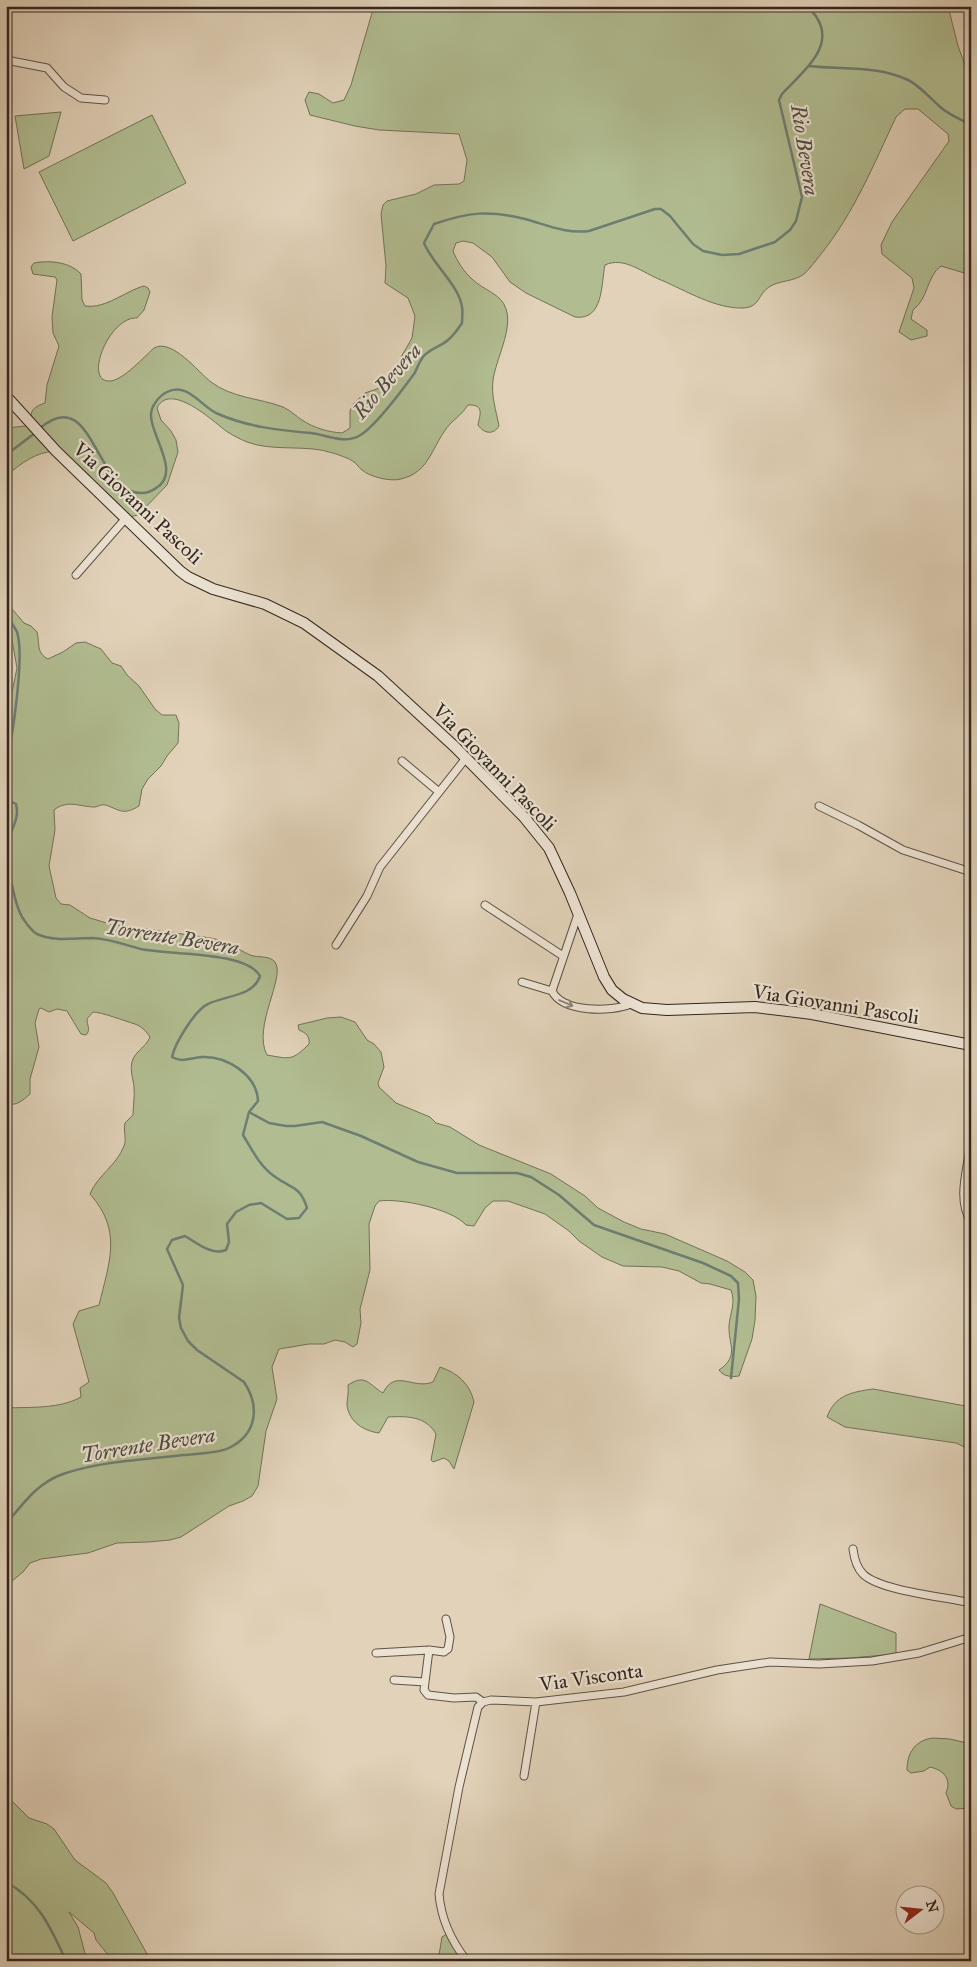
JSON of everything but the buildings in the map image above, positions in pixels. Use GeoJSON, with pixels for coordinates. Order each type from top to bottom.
{"type":"FeatureCollection","features":[{"type":"Feature","properties":{"kind":"street"},"geometry":{"type":"LineString","coordinates":[[962,6],[971,10]]}},
{"type":"Feature","properties":{"kind":"street"},"geometry":{"type":"LineString","coordinates":[[6,60],[47,68],[64,87],[81,98],[105,100]]}},
{"type":"Feature","properties":{"kind":"street","name":"Via Giovanni Pascoli"},"geometry":{"type":"LineString","coordinates":[[6,396],[47,442],[188,577],[213,589],[276,608],[327,639],[385,682],[466,758],[524,817],[545,842],[561,871],[604,977],[616,994],[631,1004],[642,1008],[666,1010],[741,1007],[773,1009],[834,1017],[970,1045]]}},
{"type":"Feature","properties":{"kind":"street"},"geometry":{"type":"LineString","coordinates":[[76,575],[126,518]]}},
{"type":"Feature","properties":{"kind":"street"},"geometry":{"type":"LineString","coordinates":[[336,945],[367,896],[380,867],[466,758]]}},
{"type":"Feature","properties":{"kind":"street"},"geometry":{"type":"LineString","coordinates":[[402,761],[439,792]]}},
{"type":"Feature","properties":{"kind":"street"},"geometry":{"type":"LineString","coordinates":[[819,806],[903,850],[971,872]]}},
{"type":"Feature","properties":{"kind":"street"},"geometry":{"type":"LineString","coordinates":[[485,905],[563,956]]}},
{"type":"Feature","properties":{"kind":"street"},"geometry":{"type":"LineString","coordinates":[[552,991],[578,914]]}},
{"type":"Feature","properties":{"kind":"street"},"geometry":{"type":"LineString","coordinates":[[522,982],[552,991],[558,1000],[573,1006],[616,1008],[631,1004]]}},
{"type":"Feature","properties":{"kind":"street"},"geometry":{"type":"LineString","coordinates":[[970,1045],[971,1102]]}},
{"type":"Feature","properties":{"kind":"street"},"geometry":{"type":"LineString","coordinates":[[971,1120],[970,1148],[964,1195],[965,1208],[971,1222]]}},
{"type":"Feature","properties":{"kind":"street"},"geometry":{"type":"LineString","coordinates":[[853,1549],[854,1558],[862,1574],[878,1583],[971,1603]]}},
{"type":"Feature","properties":{"kind":"street"},"geometry":{"type":"LineString","coordinates":[[376,1653],[429,1650],[444,1652],[448,1649],[450,1637],[446,1619]]}},
{"type":"Feature","properties":{"kind":"street","name":"Via Visconta"},"geometry":{"type":"LineString","coordinates":[[425,1682],[424,1690],[428,1695],[454,1698],[476,1697],[483,1702],[492,1700],[536,1702],[624,1692],[717,1670],[770,1662],[819,1664],[880,1660],[919,1653],[971,1637]]}},
{"type":"Feature","properties":{"kind":"street"},"geometry":{"type":"LineString","coordinates":[[394,1680],[425,1682],[429,1650]]}},
{"type":"Feature","properties":{"kind":"street"},"geometry":{"type":"LineString","coordinates":[[467,1961],[455,1944],[444,1921],[440,1910],[439,1894],[459,1787],[478,1707],[483,1702]]}},
{"type":"Feature","properties":{"kind":"street"},"geometry":{"type":"LineString","coordinates":[[524,1776],[536,1702]]}},
{"type":"Feature","properties":{"kind":"green space"},"geometry":{"type":"Polygon","coordinates":[[[374,6],[948,6],[958,46],[971,81],[971,275],[941,266],[933,276],[922,300],[913,310],[911,319],[927,330],[927,336],[911,340],[899,332],[914,288],[912,278],[882,254],[881,245],[892,222],[949,141],[948,134],[918,109],[905,109],[896,117],[863,188],[844,222],[813,264],[800,277],[769,287],[756,303],[749,307],[733,308],[722,306],[691,294],[633,266],[612,263],[605,265],[596,307],[584,317],[575,317],[526,293],[510,282],[492,257],[473,243],[463,241],[456,243],[453,251],[464,270],[476,283],[492,292],[501,300],[508,317],[506,335],[493,380],[494,403],[499,426],[492,432],[483,430],[478,425],[479,409],[474,405],[468,405],[444,432],[425,464],[411,475],[397,480],[381,478],[366,473],[349,459],[323,450],[268,447],[247,442],[226,431],[192,406],[171,399],[163,401],[157,408],[161,420],[176,440],[178,452],[167,485],[138,515],[129,517],[56,451],[35,456],[6,476],[6,428],[26,426],[32,422],[31,415],[33,410],[45,403],[47,385],[59,346],[53,333],[52,317],[57,280],[55,277],[33,274],[31,267],[34,263],[66,264],[81,274],[82,300],[85,306],[100,305],[137,288],[144,286],[148,288],[150,292],[144,310],[137,318],[127,320],[117,327],[103,350],[99,362],[99,372],[103,379],[111,381],[122,376],[154,348],[161,346],[177,352],[219,387],[237,395],[283,407],[302,420],[326,431],[342,433],[350,428],[350,411],[353,404],[365,393],[377,389],[394,377],[400,359],[412,338],[415,316],[408,298],[385,283],[386,266],[381,214],[383,205],[387,201],[416,194],[434,185],[459,184],[464,181],[467,160],[459,134],[379,130],[310,115],[305,100],[309,92],[319,94],[333,103],[344,100],[351,85],[374,6]]]}},
{"type":"Feature","properties":{"kind":"green space"},"geometry":{"type":"Polygon","coordinates":[[[61,112],[49,156],[24,169],[15,116],[61,112]]]}},
{"type":"Feature","properties":{"kind":"green space"},"geometry":{"type":"Polygon","coordinates":[[[152,115],[186,183],[73,241],[39,172],[152,115]]]}},
{"type":"Feature","properties":{"kind":"green space"},"geometry":{"type":"Polygon","coordinates":[[[6,602],[24,623],[31,626],[37,632],[39,648],[44,657],[48,659],[76,643],[85,642],[101,649],[112,663],[121,666],[127,675],[139,686],[155,709],[162,715],[176,715],[179,723],[178,743],[161,766],[148,779],[142,789],[139,806],[126,811],[105,805],[95,807],[69,804],[54,810],[55,830],[49,866],[56,898],[61,904],[70,905],[90,918],[110,924],[216,939],[250,955],[273,960],[277,969],[276,979],[263,1031],[263,1044],[267,1055],[286,1058],[294,1056],[309,1044],[308,1037],[299,1030],[298,1025],[327,1018],[341,1017],[355,1022],[367,1040],[374,1044],[381,1052],[384,1067],[378,1083],[379,1087],[396,1103],[430,1117],[436,1123],[450,1127],[479,1145],[551,1174],[585,1196],[598,1208],[624,1222],[641,1229],[665,1234],[727,1261],[745,1272],[753,1280],[756,1296],[755,1320],[752,1339],[739,1376],[726,1375],[719,1370],[729,1360],[731,1355],[729,1326],[733,1304],[731,1290],[701,1283],[679,1271],[662,1267],[623,1266],[602,1257],[545,1214],[508,1201],[493,1201],[485,1208],[474,1226],[466,1225],[450,1214],[426,1206],[400,1201],[379,1201],[375,1206],[369,1224],[370,1270],[360,1309],[361,1323],[357,1344],[353,1347],[345,1342],[335,1340],[324,1344],[309,1344],[279,1349],[272,1367],[277,1399],[266,1431],[258,1486],[252,1496],[229,1506],[181,1537],[170,1540],[117,1543],[88,1553],[41,1559],[30,1563],[23,1572],[6,1586],[6,1408],[45,1407],[64,1404],[81,1397],[80,1388],[89,1382],[73,1324],[79,1311],[99,1305],[111,1248],[107,1221],[90,1194],[97,1182],[117,1159],[124,1146],[125,1123],[133,1115],[132,1063],[135,1056],[150,1037],[144,1029],[137,1025],[97,1012],[93,1012],[87,1019],[89,1029],[86,1035],[81,1034],[67,1011],[57,1009],[49,1012],[41,1008],[35,1023],[39,1047],[30,1079],[30,1094],[16,1104],[6,1104],[6,720],[11,709],[11,697],[17,668],[12,640],[6,628],[6,602]]]}},
{"type":"Feature","properties":{"kind":"green space"},"geometry":{"type":"Polygon","coordinates":[[[440,1367],[452,1372],[462,1380],[470,1390],[474,1402],[454,1469],[449,1461],[444,1458],[433,1462],[431,1460],[436,1434],[432,1428],[421,1420],[409,1417],[388,1417],[379,1433],[373,1432],[363,1428],[354,1421],[347,1405],[348,1385],[354,1382],[363,1380],[383,1393],[393,1382],[405,1381],[426,1384],[433,1382],[440,1367]]]}},
{"type":"Feature","properties":{"kind":"green space"},"geometry":{"type":"Polygon","coordinates":[[[873,1389],[971,1407],[971,1450],[956,1443],[845,1427],[827,1417],[830,1410],[840,1399],[851,1393],[873,1389]]]}},
{"type":"Feature","properties":{"kind":"green space"},"geometry":{"type":"Polygon","coordinates":[[[820,1604],[896,1633],[896,1654],[809,1659],[820,1604]]]}},
{"type":"Feature","properties":{"kind":"green space"},"geometry":{"type":"Polygon","coordinates":[[[933,1738],[950,1739],[971,1744],[971,1808],[956,1809],[951,1806],[946,1793],[948,1788],[947,1779],[939,1770],[930,1767],[924,1771],[911,1773],[907,1770],[911,1752],[917,1744],[933,1738]]]}},
{"type":"Feature","properties":{"kind":"green space"},"geometry":{"type":"Polygon","coordinates":[[[6,1795],[29,1818],[47,1824],[54,1829],[75,1860],[106,1883],[151,1961],[113,1961],[96,1940],[94,1933],[69,1912],[78,1927],[87,1961],[6,1961],[6,1795]]]}},
{"type":"Feature","properties":{"kind":"green space"},"geometry":{"type":"Polygon","coordinates":[[[450,1932],[467,1961],[438,1961],[442,1937],[450,1932]]]}},
{"type":"Feature","properties":{"kind":"waterway","name":"Rio Bevera"},"geometry":{"type":"LineString","coordinates":[[39,429],[57,418],[72,419],[83,428],[113,477],[126,489],[142,493],[156,488],[163,481],[166,473],[166,464],[151,415],[152,408],[158,399],[167,392],[174,390],[187,392],[216,413],[251,425],[341,439],[359,436],[388,408],[414,374],[425,354],[448,340],[462,323],[460,299],[424,243],[434,224],[458,217],[490,213],[501,214],[564,230],[581,232],[655,209],[661,209],[670,216],[693,244],[703,251],[722,255],[739,254],[775,242],[790,230],[796,221],[802,197],[779,100],[782,94],[813,60],[822,40],[822,29],[817,18],[806,6]]}},
{"type":"Feature","properties":{"kind":"waterway"},"geometry":{"type":"LineString","coordinates":[[809,66],[872,70],[896,75],[913,83],[944,110],[971,125]]}},
{"type":"Feature","properties":{"kind":"waterway","name":"Torrente Bevera"},"geometry":{"type":"LineString","coordinates":[[6,455],[35,433]]}},
{"type":"Feature","properties":{"kind":"waterway","name":"Torrente Bevera"},"geometry":{"type":"LineString","coordinates":[[6,616],[17,632],[20,660],[14,718],[6,766]]}},
{"type":"Feature","properties":{"kind":"waterway","name":"Torrente Bevera"},"geometry":{"type":"LineString","coordinates":[[6,799],[16,804],[17,810],[16,820],[8,844],[9,870],[19,911],[35,933],[50,938],[93,938],[153,951],[223,958],[252,968],[260,976],[256,983],[245,992],[215,1001],[203,1007],[186,1028],[172,1057],[183,1060],[202,1057],[221,1060],[239,1069],[246,1075],[252,1083],[258,1101],[249,1112],[243,1135],[265,1167],[274,1176],[298,1191],[307,1208],[299,1218],[287,1219],[261,1203],[249,1205],[236,1212],[227,1224],[229,1242],[226,1250],[210,1250],[185,1236],[172,1240],[167,1249],[183,1285],[179,1318],[181,1328],[188,1341],[197,1350],[244,1382],[249,1391],[254,1409],[253,1418],[251,1427],[240,1441],[221,1451],[92,1466],[63,1474],[38,1489],[6,1524]]}},
{"type":"Feature","properties":{"kind":"waterway"},"geometry":{"type":"LineString","coordinates":[[249,1112],[269,1123],[286,1126],[322,1122],[361,1136],[418,1162],[457,1173],[517,1173],[531,1177],[559,1195],[594,1225],[703,1263],[731,1276],[738,1283],[739,1299],[731,1378]]}},
{"type":"Feature","properties":{"kind":"waterway","name":"Torrente Bevera"},"geometry":{"type":"LineString","coordinates":[[6,1882],[36,1906],[49,1926],[66,1961]]}}]}
